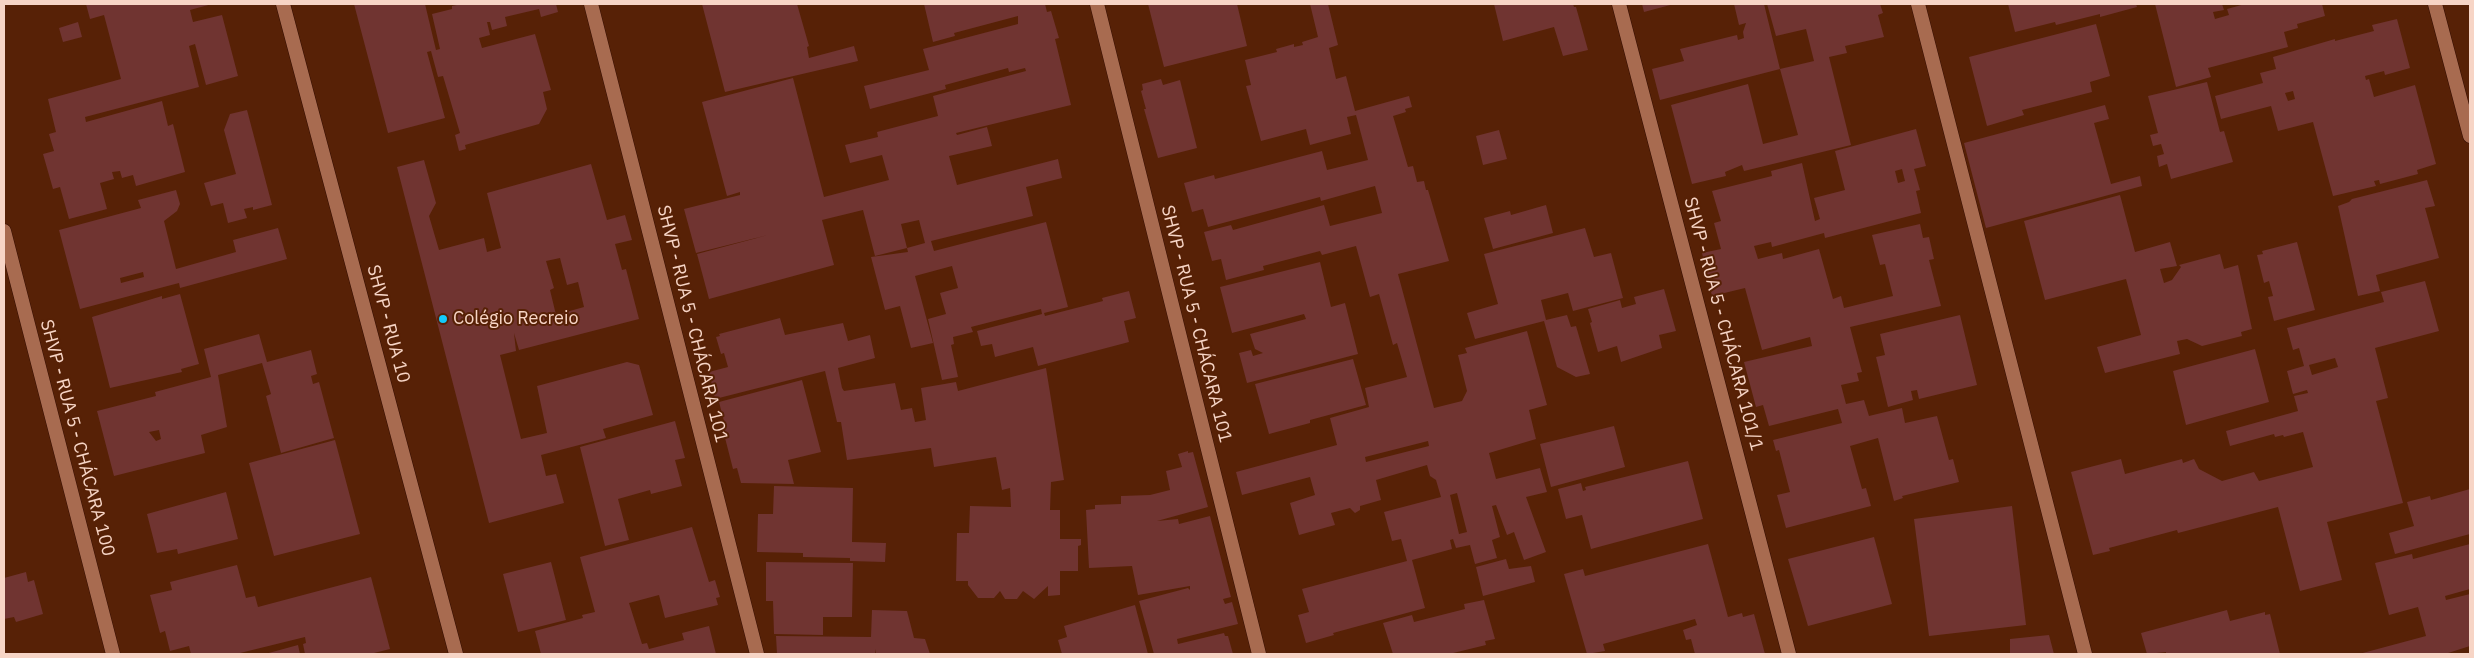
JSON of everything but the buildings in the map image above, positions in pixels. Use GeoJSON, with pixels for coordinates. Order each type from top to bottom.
{"type":"FeatureCollection","features":[{"type":"Feature","properties":{"kind":"street","name":"SHVP - RUA 10"},"geometry":{"type":"LineString","coordinates":[[283,4],[456,654]]}},
{"type":"Feature","properties":{"kind":"street","name":"SHVP - RUA 5 - CHÁCARA 101"},"geometry":{"type":"LineString","coordinates":[[591,4],[757,654]]}},
{"type":"Feature","properties":{"kind":"street","name":"SHVP - RUA 5 - CHÁCARA 101"},"geometry":{"type":"LineString","coordinates":[[1097,4],[1259,654]]}},
{"type":"Feature","properties":{"kind":"street","name":"SHVP - RUA 5 - CHÁCARA 101/1"},"geometry":{"type":"LineString","coordinates":[[1619,4],[1789,654]]}},
{"type":"Feature","properties":{"kind":"street"},"geometry":{"type":"LineString","coordinates":[[1918,4],[2085,654]]}},
{"type":"Feature","properties":{"kind":"street"},"geometry":{"type":"LineString","coordinates":[[2435,4],[2470,136]]}},
{"type":"Feature","properties":{"kind":"street","name":"SHVP - RUA 5 - CHÁCARA 100"},"geometry":{"type":"LineString","coordinates":[[4,231],[113,654]]}},
{"type":"Feature","properties":{"kind":"place","name":"Colégio Recreio"},"geometry":{"type":"Point","coordinates":[443,319]}}]}
